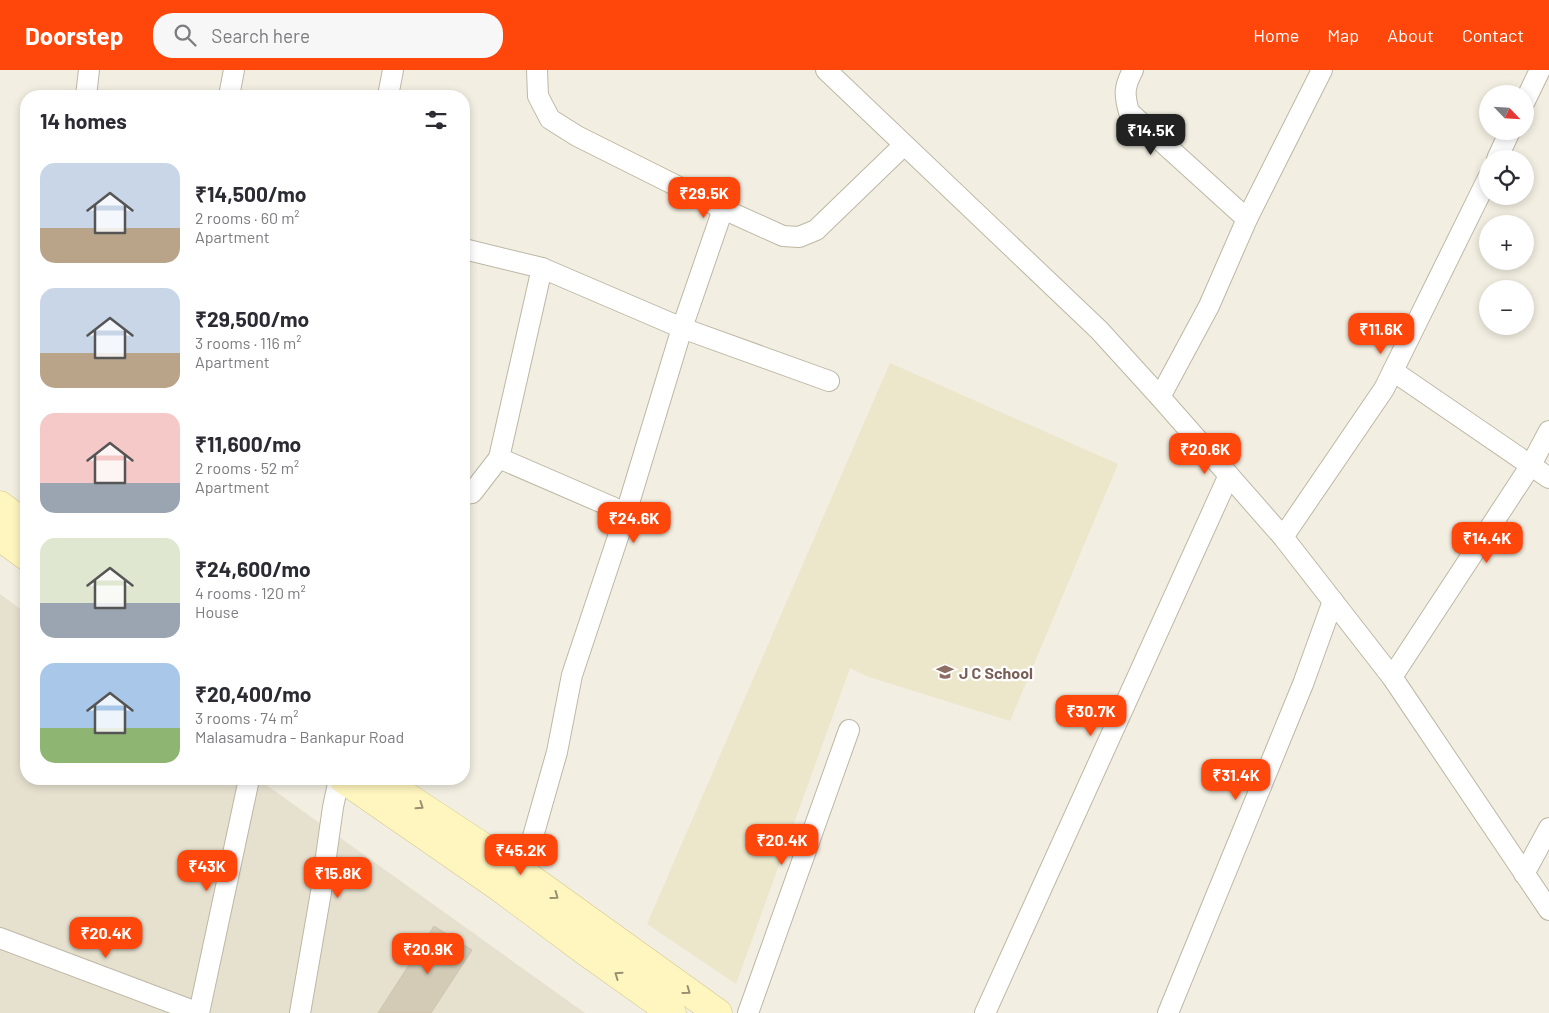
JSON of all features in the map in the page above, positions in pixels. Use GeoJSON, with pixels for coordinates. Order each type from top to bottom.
{"type":"FeatureCollection","features":[{"type":"Feature","properties":{"kind":"main road"},"geometry":{"type":"LineString","coordinates":[[0,505],[20,520]]}},
{"type":"Feature","properties":{"kind":"main road"},"geometry":{"type":"LineString","coordinates":[[0,537],[20,552]]}},
{"type":"Feature","properties":{"kind":"main road"},"geometry":{"type":"LineString","coordinates":[[352,785],[500,887],[672,1013]]}},
{"type":"Feature","properties":{"kind":"main road"},"geometry":{"type":"LineString","coordinates":[[389,785],[526,875],[718,1013]]}},
{"type":"Feature","properties":{"kind":"street"},"geometry":{"type":"LineString","coordinates":[[87,90],[90,70]]}},
{"type":"Feature","properties":{"kind":"street"},"geometry":{"type":"LineString","coordinates":[[230,90],[234,70]]}},
{"type":"Feature","properties":{"kind":"street"},"geometry":{"type":"LineString","coordinates":[[389,90],[393,70]]}},
{"type":"Feature","properties":{"kind":"street"},"geometry":{"type":"LineString","coordinates":[[536,70],[538,96],[550,118],[577,136],[783,236],[800,238],[816,230],[904,145]]}},
{"type":"Feature","properties":{"kind":"street"},"geometry":{"type":"LineString","coordinates":[[826,70],[1099,330],[1283,537],[1392,677],[1549,910]]}},
{"type":"Feature","properties":{"kind":"street"},"geometry":{"type":"LineString","coordinates":[[1133,70],[1126,83],[1125,98],[1129,112],[1247,219]]}},
{"type":"Feature","properties":{"kind":"street"},"geometry":{"type":"LineString","coordinates":[[1160,397],[1209,306],[1247,219],[1322,70]]}},
{"type":"Feature","properties":{"kind":"street"},"geometry":{"type":"LineString","coordinates":[[1533,85],[1540,70]]}},
{"type":"Feature","properties":{"kind":"street"},"geometry":{"type":"LineString","coordinates":[[1283,537],[1384,389],[1479,196]]}},
{"type":"Feature","properties":{"kind":"street"},"geometry":{"type":"LineString","coordinates":[[526,875],[532,840],[557,752],[572,675],[626,513],[682,328],[723,208]]}},
{"type":"Feature","properties":{"kind":"street"},"geometry":{"type":"LineString","coordinates":[[470,250],[542,268],[682,328],[829,381]]}},
{"type":"Feature","properties":{"kind":"street"},"geometry":{"type":"LineString","coordinates":[[470,493],[499,458],[542,268]]}},
{"type":"Feature","properties":{"kind":"street"},"geometry":{"type":"LineString","coordinates":[[1393,372],[1549,478]]}},
{"type":"Feature","properties":{"kind":"street"},"geometry":{"type":"LineString","coordinates":[[1392,677],[1531,465],[1549,431]]}},
{"type":"Feature","properties":{"kind":"street"},"geometry":{"type":"LineString","coordinates":[[499,458],[626,513]]}},
{"type":"Feature","properties":{"kind":"street"},"geometry":{"type":"LineString","coordinates":[[985,1013],[1229,476]]}},
{"type":"Feature","properties":{"kind":"street"},"geometry":{"type":"LineString","coordinates":[[1168,1013],[1303,684],[1333,601]]}},
{"type":"Feature","properties":{"kind":"street"},"geometry":{"type":"LineString","coordinates":[[748,1013],[849,730]]}},
{"type":"Feature","properties":{"kind":"street"},"geometry":{"type":"LineString","coordinates":[[0,938],[199,1013],[248,785]]}},
{"type":"Feature","properties":{"kind":"street"},"geometry":{"type":"LineString","coordinates":[[300,1013],[338,785]]}},
{"type":"Feature","properties":{"kind":"street"},"geometry":{"type":"LineString","coordinates":[[1524,874],[1549,828]]}},
{"type":"Feature","properties":{"kind":"shaded area","name":"J C School"},"geometry":{"type":"Polygon","coordinates":[[[890,363],[1118,464],[1010,721],[869,677],[850,668],[736,984],[647,924],[890,363]]]}},
{"type":"Feature","properties":{"kind":"shaded area"},"geometry":{"type":"Polygon","coordinates":[[[0,594],[20,609],[20,785],[266,785],[585,1013],[0,1013],[0,594]]]}},
{"type":"Feature","properties":{"kind":"building"},"geometry":{"type":"Polygon","coordinates":[[[434,926],[472,950],[431,1013],[378,1013],[434,926]]]}},
{"type":"Feature","properties":{"kind":"place","name":"J C School"},"geometry":{"type":"Point","coordinates":[945,672]}}]}
